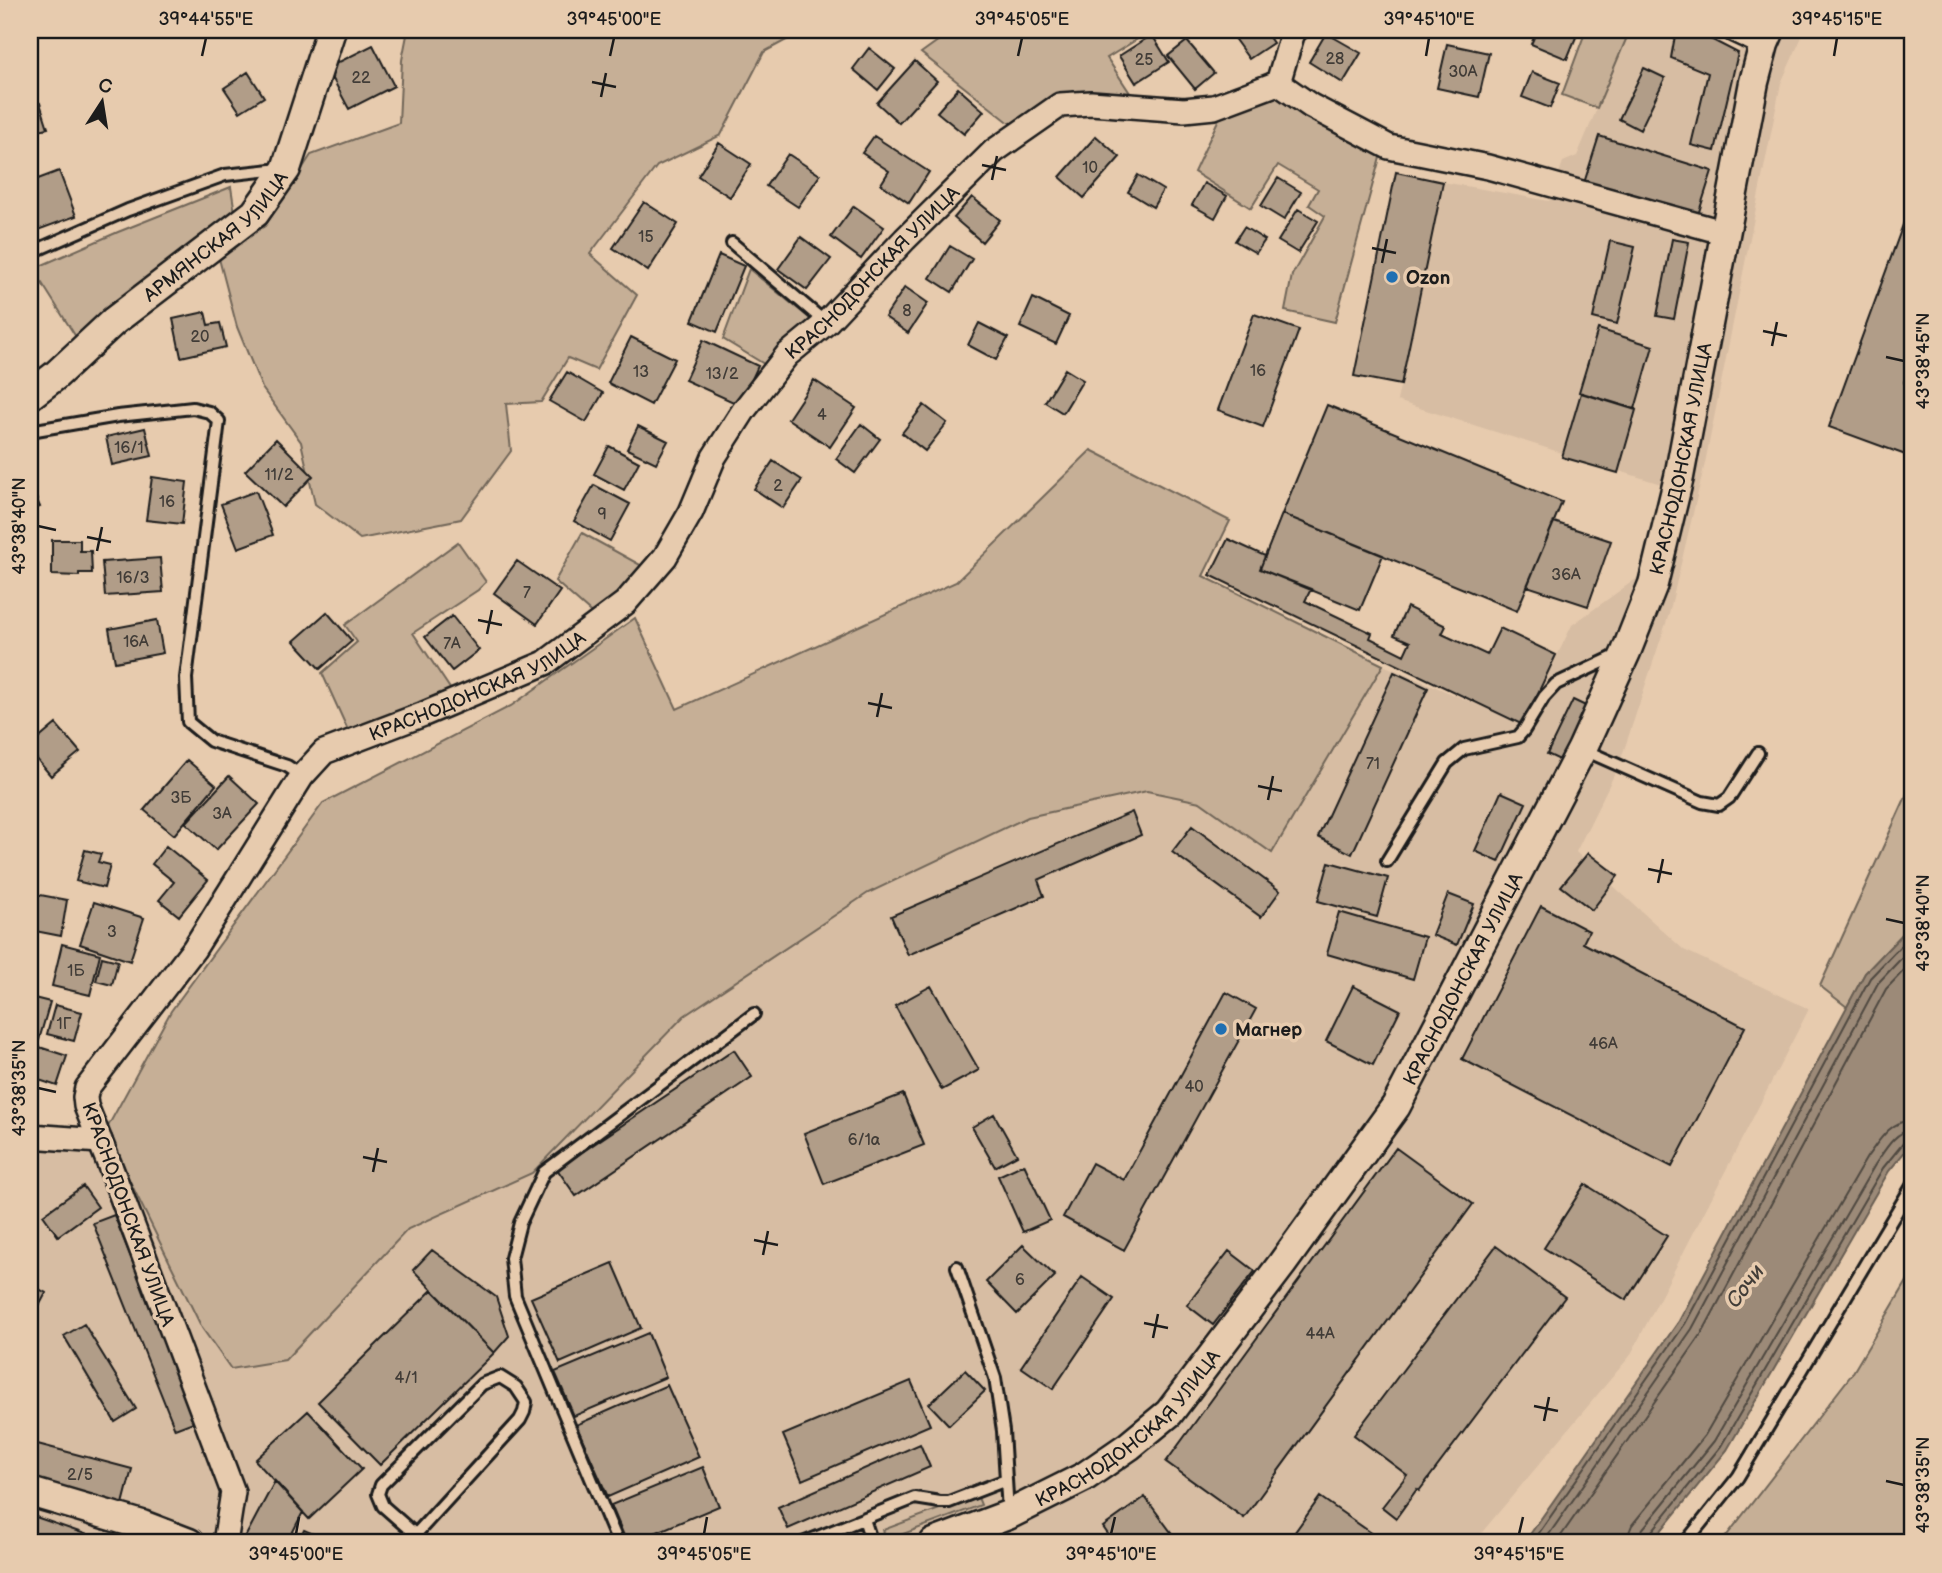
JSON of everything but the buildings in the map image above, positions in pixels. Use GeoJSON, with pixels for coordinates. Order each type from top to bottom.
{"type":"FeatureCollection","features":[{"type":"Feature","properties":{"kind":"street","name":"АРМЯНСКАЯ УЛИЦА"},"geometry":{"type":"LineString","coordinates":[[30,395],[55,376],[114,321],[255,213],[286,169],[331,30]]}},
{"type":"Feature","properties":{"kind":"street"},"geometry":{"type":"LineString","coordinates":[[1734,30],[1767,37]]}},
{"type":"Feature","properties":{"kind":"street"},"geometry":{"type":"LineString","coordinates":[[1293,31],[1278,83],[1311,106],[1389,147],[1488,167],[1727,233]]}},
{"type":"Feature","properties":{"kind":"street","name":"КРАСНОДОНСКАЯ УЛИЦА"},"geometry":{"type":"LineString","coordinates":[[934,1543],[1008,1515],[1084,1477],[1129,1446],[1169,1413],[1282,1264],[1396,1106],[1582,749],[1653,584],[1679,477],[1754,82],[1767,37]]}},
{"type":"Feature","properties":{"kind":"street","name":"КРАСНОДОНСКАЯ УЛИЦА"},"geometry":{"type":"LineString","coordinates":[[225,1543],[233,1492],[86,1106],[85,1097],[87,1088],[194,949],[302,776],[324,752],[424,714],[545,663],[625,603],[665,556],[691,512],[715,457],[744,410],[787,355],[826,323],[905,239],[994,151],[1060,105],[1091,103],[1184,110],[1214,107],[1278,83]]}},
{"type":"Feature","properties":{"kind":"street"},"geometry":{"type":"LineString","coordinates":[[30,1136],[100,1141]]}},
{"type":"Feature","properties":{"kind":"street"},"geometry":{"type":"LineString","coordinates":[[30,1492],[142,1525],[189,1543]]}},
{"type":"Feature","properties":{"kind":"lane"},"geometry":{"type":"LineString","coordinates":[[30,253],[128,210],[225,176],[286,169]]}},
{"type":"Feature","properties":{"kind":"lane"},"geometry":{"type":"LineString","coordinates":[[732,243],[826,323]]}},
{"type":"Feature","properties":{"kind":"lane"},"geometry":{"type":"LineString","coordinates":[[30,431],[118,416],[193,408],[209,412],[219,421],[186,678],[188,722],[211,741],[287,766],[302,776]]}},
{"type":"Feature","properties":{"kind":"lane"},"geometry":{"type":"LineString","coordinates":[[1387,861],[1447,763],[1455,755],[1464,749],[1518,737],[1544,697],[1556,684],[1626,652]]}},
{"type":"Feature","properties":{"kind":"lane"},"geometry":{"type":"LineString","coordinates":[[1582,749],[1702,802],[1719,805],[1729,798],[1758,753]]}},
{"type":"Feature","properties":{"kind":"lane"},"geometry":{"type":"LineString","coordinates":[[618,1543],[515,1296],[511,1258],[520,1223],[544,1172],[754,1014]]}},
{"type":"Feature","properties":{"kind":"lane"},"geometry":{"type":"LineString","coordinates":[[1685,1543],[1738,1477],[1912,1186]]}},
{"type":"Feature","properties":{"kind":"lane"},"geometry":{"type":"LineString","coordinates":[[957,1267],[995,1378],[1003,1431],[1008,1515]]}},
{"type":"Feature","properties":{"kind":"lane"},"geometry":{"type":"LineString","coordinates":[[416,1534],[520,1420],[526,1402],[516,1387],[500,1377],[482,1384],[381,1486],[378,1494],[383,1506],[425,1543]]}},
{"type":"Feature","properties":{"kind":"lane"},"geometry":{"type":"LineString","coordinates":[[803,1543],[915,1498],[949,1502],[1006,1480]]}},
{"type":"Feature","properties":{"kind":"lane"},"geometry":{"type":"LineString","coordinates":[[864,1519],[872,1543]]}},
{"type":"Feature","properties":{"kind":"shaded area"},"geometry":{"type":"Polygon","coordinates":[[[408,30],[805,30],[764,52],[721,135],[657,166],[590,254],[637,295],[596,370],[568,358],[541,402],[506,404],[511,451],[461,519],[360,539],[315,504],[301,442],[262,388],[237,327],[217,251],[265,226],[311,155],[399,123],[402,60],[408,30]]]}},
{"type":"Feature","properties":{"kind":"shaded area"},"geometry":{"type":"Polygon","coordinates":[[[953,30],[1152,30],[1107,58],[1132,96],[1016,128],[921,53],[953,30]]]}},
{"type":"Feature","properties":{"kind":"shaded area"},"geometry":{"type":"Polygon","coordinates":[[[1586,30],[1630,30],[1597,108],[1562,95],[1586,30]]]}},
{"type":"Feature","properties":{"kind":"shaded area"},"geometry":{"type":"Polygon","coordinates":[[[1630,30],[1701,30],[1738,53],[1748,30],[1805,30],[1781,83],[1705,463],[1669,614],[1619,765],[1576,852],[1684,950],[1809,1009],[1630,1356],[1473,1543],[30,1543],[30,1136],[100,1141],[120,1161],[202,1328],[285,1360],[408,1229],[532,1173],[684,1016],[868,893],[1028,817],[1147,791],[1199,802],[1272,853],[1383,665],[1524,724],[1572,625],[1640,576],[1661,484],[1397,401],[1443,182],[1549,201],[1563,162],[1577,156],[1630,30]]]}},
{"type":"Feature","properties":{"kind":"shaded area"},"geometry":{"type":"Polygon","coordinates":[[[1278,90],[1381,154],[1335,322],[1285,311],[1292,275],[1325,216],[1309,205],[1318,189],[1278,165],[1251,208],[1194,172],[1222,112],[1278,90]]]}},
{"type":"Feature","properties":{"kind":"shaded area"},"geometry":{"type":"Polygon","coordinates":[[[231,187],[235,213],[120,299],[76,337],[33,269],[231,187]]]}},
{"type":"Feature","properties":{"kind":"shaded area"},"geometry":{"type":"Polygon","coordinates":[[[749,269],[814,322],[769,367],[723,339],[749,269]]]}},
{"type":"Feature","properties":{"kind":"shaded area"},"geometry":{"type":"Polygon","coordinates":[[[1091,450],[1230,521],[1203,576],[1383,665],[1272,853],[1200,802],[1147,791],[1028,817],[868,893],[684,1016],[532,1173],[408,1229],[285,1360],[231,1369],[202,1328],[120,1161],[100,1141],[171,1011],[323,803],[511,706],[635,618],[677,709],[956,582],[1091,450]]]}},
{"type":"Feature","properties":{"kind":"shaded area"},"geometry":{"type":"Polygon","coordinates":[[[582,533],[644,567],[596,617],[555,581],[582,533]]]}},
{"type":"Feature","properties":{"kind":"shaded area"},"geometry":{"type":"Polygon","coordinates":[[[458,542],[486,582],[413,633],[455,696],[351,737],[322,673],[357,642],[345,625],[458,542]]]}},
{"type":"Feature","properties":{"kind":"shaded area"},"geometry":{"type":"Polygon","coordinates":[[[1912,783],[1912,924],[1865,973],[1847,1007],[1820,986],[1912,783]]]}},
{"type":"Feature","properties":{"kind":"shaded area"},"geometry":{"type":"Polygon","coordinates":[[[1912,1273],[1912,1543],[1721,1543],[1852,1374],[1912,1273]]]}},
{"type":"Feature","properties":{"kind":"shaded area"},"geometry":{"type":"Polygon","coordinates":[[[977,1495],[981,1505],[887,1540],[883,1530],[977,1495]]]}},
{"type":"Feature","properties":{"kind":"water","name":"Сочи"},"geometry":{"type":"Polygon","coordinates":[[[1912,924],[1912,1143],[1889,1171],[1727,1450],[1651,1543],[1524,1543],[1679,1321],[1865,973],[1912,924]]]}},
{"type":"Feature","properties":{"kind":"place","name":"Ozon"},"geometry":{"type":"Point","coordinates":[1392,277]}},
{"type":"Feature","properties":{"kind":"place","name":"Магнер"},"geometry":{"type":"Point","coordinates":[1221,1029]}}]}
